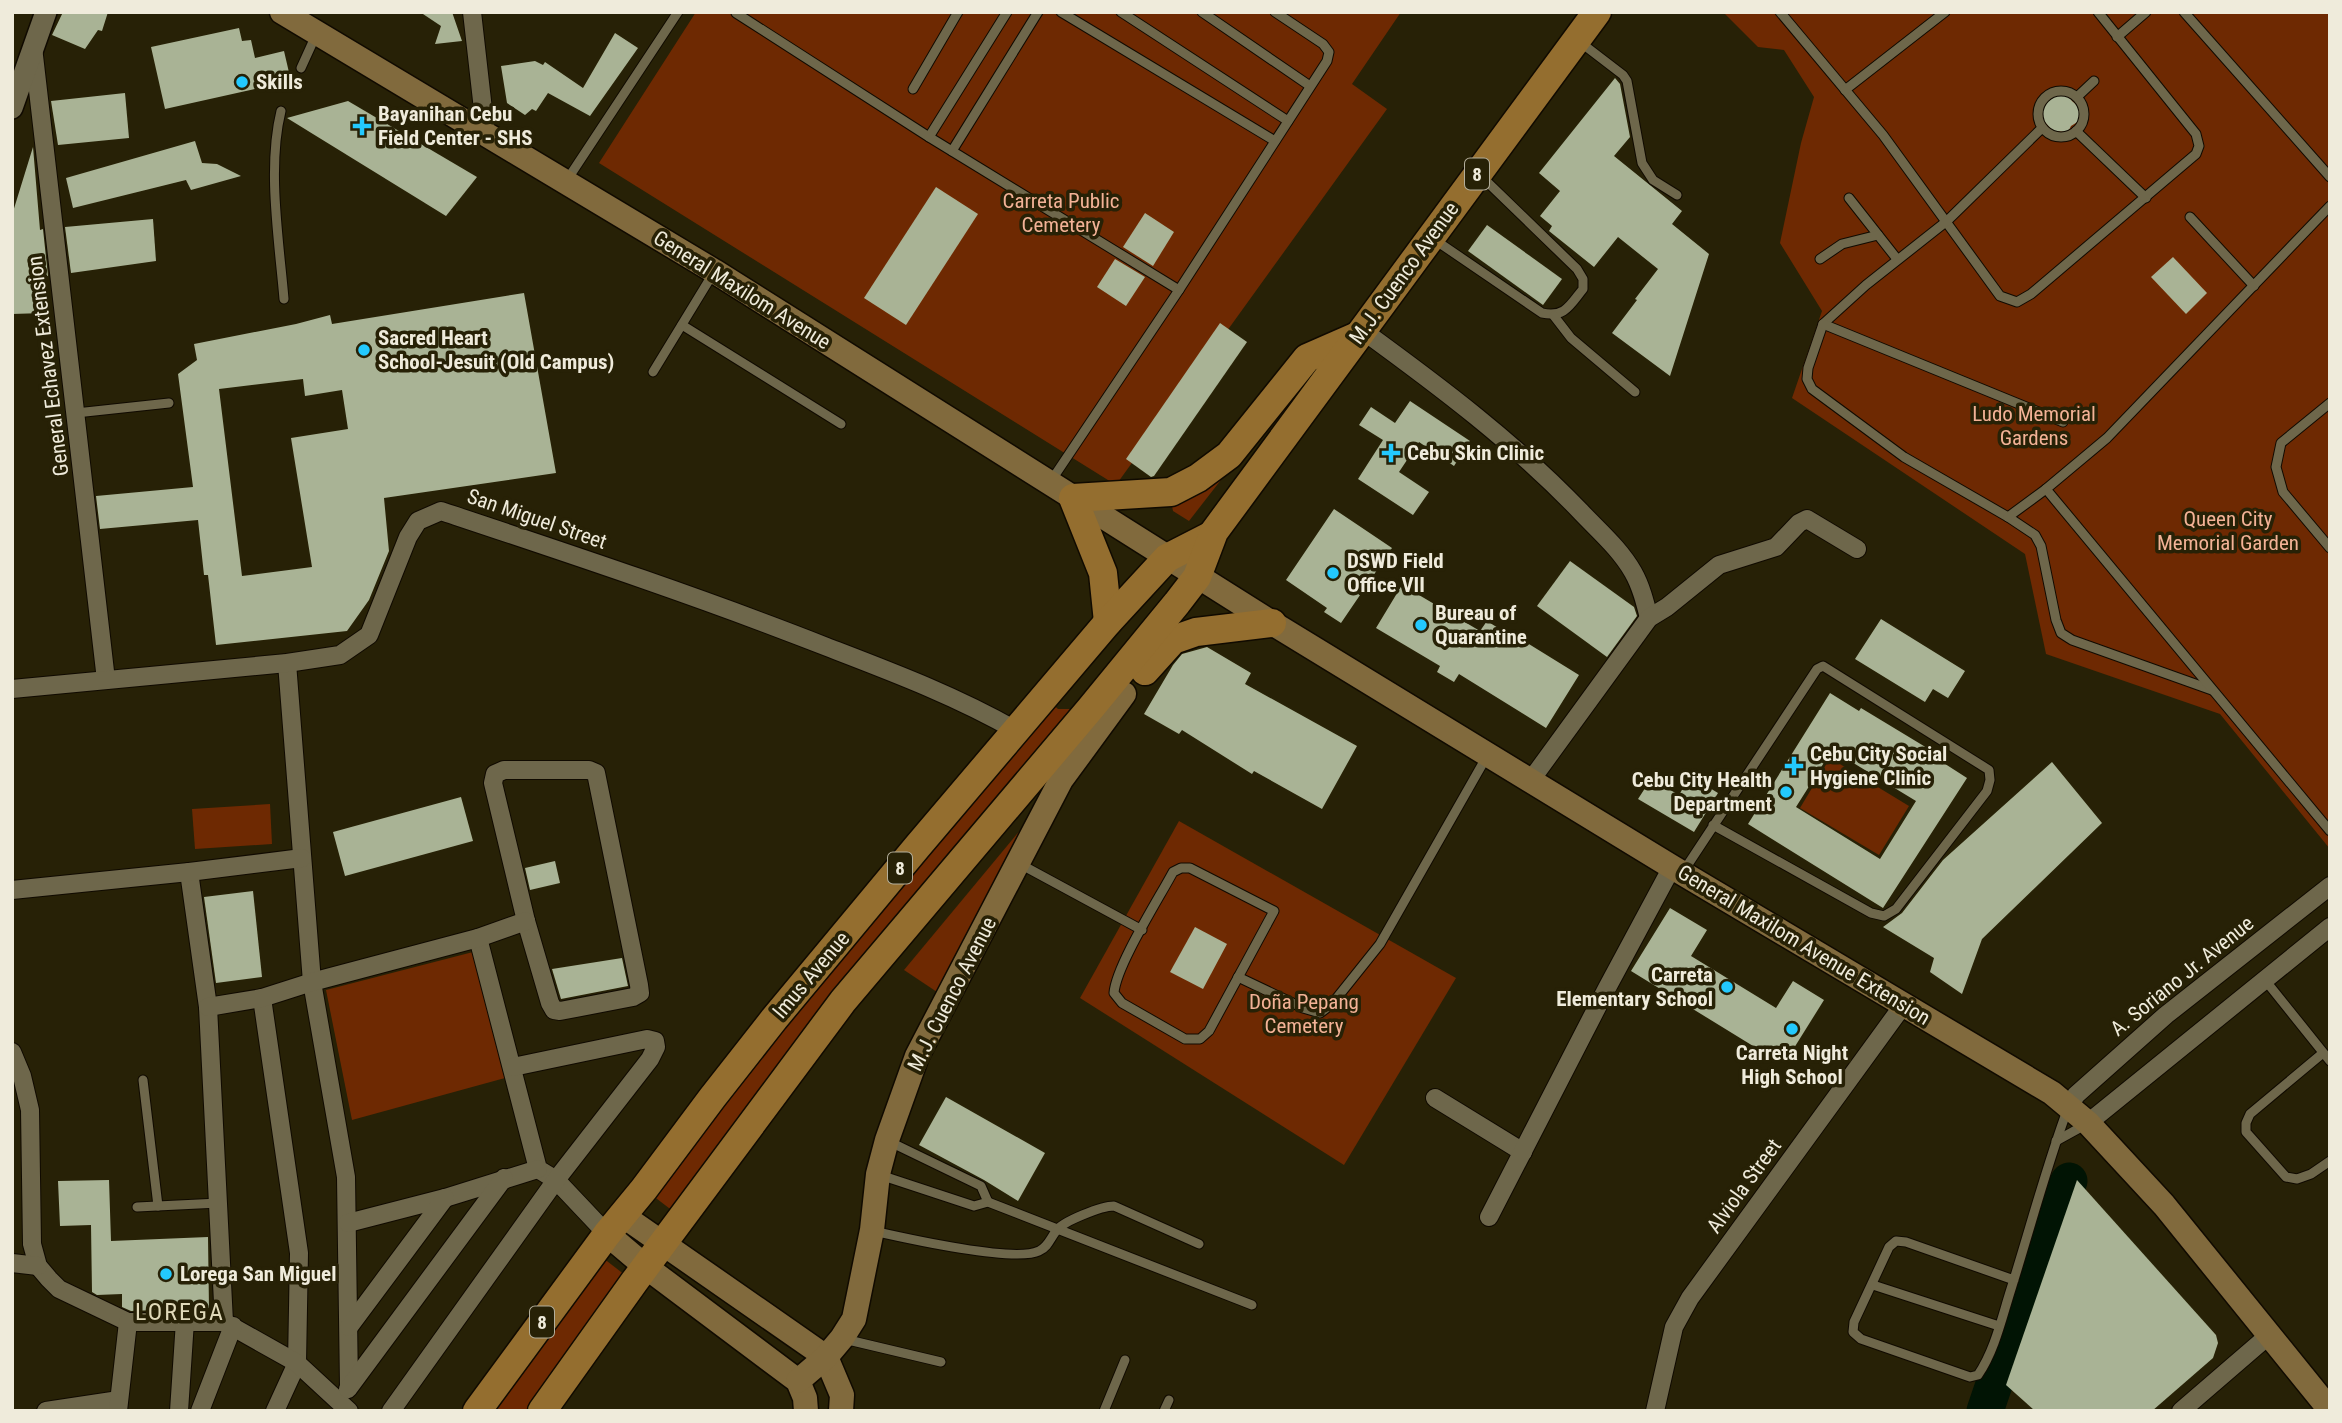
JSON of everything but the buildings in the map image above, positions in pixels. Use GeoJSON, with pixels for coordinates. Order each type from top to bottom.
{"type":"FeatureCollection","features":[{"type":"Feature","properties":{"kind":"main road","name":"General Maxilom Avenue"},"geometry":{"type":"LineString","coordinates":[[282,12],[714,271],[1197,577]]}},
{"type":"Feature","properties":{"kind":"main road","name":"M.J. Cuenco Avenue"},"geometry":{"type":"LineString","coordinates":[[1197,577],[1212,535],[1597,12]]}},
{"type":"Feature","properties":{"kind":"main road"},"geometry":{"type":"LineString","coordinates":[[1108,622],[1103,573],[1073,498],[1171,492],[1198,478],[1229,456],[1307,358],[1360,333]]}},
{"type":"Feature","properties":{"kind":"main road","name":"M.J. Cuenco Avenue"},"geometry":{"type":"LineString","coordinates":[[1167,558],[1212,535]]}},
{"type":"Feature","properties":{"kind":"main road","name":"Imus Avenue"},"geometry":{"type":"LineString","coordinates":[[477,1411],[614,1224],[774,1019],[1108,622],[1167,558]]}},
{"type":"Feature","properties":{"kind":"main road","name":"Imus Avenue"},"geometry":{"type":"LineString","coordinates":[[541,1411],[843,1001],[1090,709],[1197,577]]}},
{"type":"Feature","properties":{"kind":"main road","name":"General Maxilom Avenue Extension"},"geometry":{"type":"LineString","coordinates":[[1197,577],[1677,870],[2052,1093],[2088,1123],[2164,1205],[2330,1410]]}},
{"type":"Feature","properties":{"kind":"main road"},"geometry":{"type":"LineString","coordinates":[[1090,709],[1110,705],[1124,694],[1173,640],[1196,632],[1272,623]]}},
{"type":"Feature","properties":{"kind":"main road","name":"M.J. Cuenco Avenue"},"geometry":{"type":"LineString","coordinates":[[797,1381],[834,1347],[853,1319],[872,1230],[878,1174],[887,1140],[917,1056],[1061,780],[1124,694]]}},
{"type":"Feature","properties":{"kind":"main road"},"geometry":{"type":"LineString","coordinates":[[614,1224],[797,1381],[805,1398],[806,1411]]}},
{"type":"Feature","properties":{"kind":"main road"},"geometry":{"type":"LineString","coordinates":[[654,1256],[834,1347],[842,1395],[841,1411]]}},
{"type":"Feature","properties":{"kind":"street"},"geometry":{"type":"LineString","coordinates":[[12,108],[46,12]]}},
{"type":"Feature","properties":{"kind":"street"},"geometry":{"type":"LineString","coordinates":[[472,12],[486,136]]}},
{"type":"Feature","properties":{"kind":"street","name":"General Echavez Extension"},"geometry":{"type":"LineString","coordinates":[[33,47],[106,680]]}},
{"type":"Feature","properties":{"kind":"street"},"geometry":{"type":"LineString","coordinates":[[1360,333],[1422,373],[1508,443],[1566,497],[1621,553],[1634,574],[1649,618]]}},
{"type":"Feature","properties":{"kind":"street","name":"San Miguel Street"},"geometry":{"type":"LineString","coordinates":[[12,689],[287,663],[340,655],[369,635],[408,537],[418,521],[441,511],[726,607],[932,688],[1017,731]]}},
{"type":"Feature","properties":{"kind":"street"},"geometry":{"type":"LineString","coordinates":[[1531,780],[1649,618],[1719,565],[1776,547],[1799,523],[1807,519],[1857,549]]}},
{"type":"Feature","properties":{"kind":"street"},"geometry":{"type":"LineString","coordinates":[[287,663],[312,982],[346,1177],[349,1327],[344,1403]]}},
{"type":"Feature","properties":{"kind":"street"},"geometry":{"type":"LineString","coordinates":[[504,770],[589,770],[596,773],[640,993],[633,998],[554,1010],[526,921],[493,783],[495,774],[504,770]]}},
{"type":"Feature","properties":{"kind":"street"},"geometry":{"type":"LineString","coordinates":[[12,890],[302,858]]}},
{"type":"Feature","properties":{"kind":"street"},"geometry":{"type":"LineString","coordinates":[[1489,1217],[1677,870]]}},
{"type":"Feature","properties":{"kind":"street"},"geometry":{"type":"LineString","coordinates":[[188,872],[208,1007],[229,1324],[200,1411]]}},
{"type":"Feature","properties":{"kind":"street","name":"A. Soriano Jr. Avenue"},"geometry":{"type":"LineString","coordinates":[[2069,1107],[2076,1095],[2166,1015],[2330,886]]}},
{"type":"Feature","properties":{"kind":"street"},"geometry":{"type":"LineString","coordinates":[[208,1007],[262,998],[526,921]]}},
{"type":"Feature","properties":{"kind":"street"},"geometry":{"type":"LineString","coordinates":[[2088,1123],[2330,928]]}},
{"type":"Feature","properties":{"kind":"street"},"geometry":{"type":"LineString","coordinates":[[478,937],[538,1169],[556,1180],[583,1208],[614,1224]]}},
{"type":"Feature","properties":{"kind":"street"},"geometry":{"type":"LineString","coordinates":[[262,998],[299,1253],[297,1363],[275,1411]]}},
{"type":"Feature","properties":{"kind":"street","name":"Alviola Street"},"geometry":{"type":"LineString","coordinates":[[1655,1411],[1674,1327],[1690,1298],[1904,1004]]}},
{"type":"Feature","properties":{"kind":"street"},"geometry":{"type":"LineString","coordinates":[[391,1411],[556,1180],[650,1059],[656,1047],[655,1041],[647,1039],[513,1067]]}},
{"type":"Feature","properties":{"kind":"street"},"geometry":{"type":"LineString","coordinates":[[12,1052],[25,1084],[30,1110],[32,1244],[38,1266],[59,1289],[128,1322],[185,1321],[229,1324],[297,1363],[344,1403]]}},
{"type":"Feature","properties":{"kind":"street"},"geometry":{"type":"LineString","coordinates":[[1435,1098],[1523,1152]]}},
{"type":"Feature","properties":{"kind":"street"},"geometry":{"type":"LineString","coordinates":[[348,1223],[445,1198],[538,1169]]}},
{"type":"Feature","properties":{"kind":"street"},"geometry":{"type":"LineString","coordinates":[[344,1403],[504,1178]]}},
{"type":"Feature","properties":{"kind":"street"},"geometry":{"type":"LineString","coordinates":[[349,1327],[445,1198]]}},
{"type":"Feature","properties":{"kind":"street"},"geometry":{"type":"LineString","coordinates":[[12,1263],[38,1266]]}},
{"type":"Feature","properties":{"kind":"street"},"geometry":{"type":"LineString","coordinates":[[179,1411],[185,1321]]}},
{"type":"Feature","properties":{"kind":"street"},"geometry":{"type":"LineString","coordinates":[[46,1411],[118,1405],[128,1322]]}},
{"type":"Feature","properties":{"kind":"street"},"geometry":{"type":"LineString","coordinates":[[2181,1411],[2268,1336]]}},
{"type":"Feature","properties":{"kind":"lane"},"geometry":{"type":"LineString","coordinates":[[565,183],[678,12]]}},
{"type":"Feature","properties":{"kind":"lane"},"geometry":{"type":"LineString","coordinates":[[913,89],[958,12]]}},
{"type":"Feature","properties":{"kind":"lane"},"geometry":{"type":"LineString","coordinates":[[929,137],[1007,12]]}},
{"type":"Feature","properties":{"kind":"lane"},"geometry":{"type":"LineString","coordinates":[[952,151],[1038,12]]}},
{"type":"Feature","properties":{"kind":"lane"},"geometry":{"type":"LineString","coordinates":[[1061,12],[1275,141]]}},
{"type":"Feature","properties":{"kind":"lane"},"geometry":{"type":"LineString","coordinates":[[1121,12],[1288,121]]}},
{"type":"Feature","properties":{"kind":"lane"},"geometry":{"type":"LineString","coordinates":[[1202,12],[1310,86]]}},
{"type":"Feature","properties":{"kind":"lane"},"geometry":{"type":"LineString","coordinates":[[1050,483],[1327,61],[1329,51],[1323,44],[1275,12]]}},
{"type":"Feature","properties":{"kind":"lane"},"geometry":{"type":"LineString","coordinates":[[1780,12],[1883,135],[2000,296],[2017,302],[2031,294],[2146,198],[2196,154],[2200,146],[2196,134],[2098,12]]}},
{"type":"Feature","properties":{"kind":"lane"},"geometry":{"type":"LineString","coordinates":[[1845,90],[1945,12]]}},
{"type":"Feature","properties":{"kind":"lane"},"geometry":{"type":"LineString","coordinates":[[2117,37],[2146,12]]}},
{"type":"Feature","properties":{"kind":"lane"},"geometry":{"type":"LineString","coordinates":[[2183,12],[2330,177]]}},
{"type":"Feature","properties":{"kind":"lane"},"geometry":{"type":"LineString","coordinates":[[736,13],[929,137],[1179,290]]}},
{"type":"Feature","properties":{"kind":"lane"},"geometry":{"type":"LineString","coordinates":[[301,68],[316,33]]}},
{"type":"Feature","properties":{"kind":"lane"},"geometry":{"type":"LineString","coordinates":[[1576,39],[1627,81],[1642,163],[1653,180],[1677,195]]}},
{"type":"Feature","properties":{"kind":"lane"},"geometry":{"type":"LineString","coordinates":[[2077,97],[2094,81]]}},
{"type":"Feature","properties":{"kind":"lane"},"geometry":{"type":"LineString","coordinates":[[2063,90],[2077,97],[2082,103],[2084,118],[2076,131],[2070,135],[2055,136],[2042,128],[2037,113],[2042,99],[2048,94],[2063,90]]}},
{"type":"Feature","properties":{"kind":"lane"},"geometry":{"type":"LineString","coordinates":[[281,111],[276,129],[276,194],[284,299]]}},
{"type":"Feature","properties":{"kind":"lane"},"geometry":{"type":"LineString","coordinates":[[2042,128],[1947,221],[1823,324],[1808,368],[1807,379],[1812,389],[1904,457],[2035,535],[2041,546],[2061,633],[2072,640],[2212,690]]}},
{"type":"Feature","properties":{"kind":"lane"},"geometry":{"type":"LineString","coordinates":[[2076,131],[2146,198]]}},
{"type":"Feature","properties":{"kind":"lane"},"geometry":{"type":"LineString","coordinates":[[1431,237],[1542,313],[1554,316],[1564,312],[1583,289],[1583,279],[1577,270],[1478,173]]}},
{"type":"Feature","properties":{"kind":"lane"},"geometry":{"type":"LineString","coordinates":[[1849,198],[1897,260]]}},
{"type":"Feature","properties":{"kind":"lane"},"geometry":{"type":"LineString","coordinates":[[2008,517],[2106,438],[2330,206]]}},
{"type":"Feature","properties":{"kind":"lane"},"geometry":{"type":"LineString","coordinates":[[2190,217],[2254,286]]}},
{"type":"Feature","properties":{"kind":"lane"},"geometry":{"type":"LineString","coordinates":[[1820,260],[1842,244],[1878,235]]}},
{"type":"Feature","properties":{"kind":"lane"},"geometry":{"type":"LineString","coordinates":[[653,372],[714,271]]}},
{"type":"Feature","properties":{"kind":"lane"},"geometry":{"type":"LineString","coordinates":[[1554,316],[1571,338],[1634,392]]}},
{"type":"Feature","properties":{"kind":"lane"},"geometry":{"type":"LineString","coordinates":[[1823,324],[2063,422]]}},
{"type":"Feature","properties":{"kind":"lane"},"geometry":{"type":"LineString","coordinates":[[682,325],[841,424]]}},
{"type":"Feature","properties":{"kind":"lane"},"geometry":{"type":"LineString","coordinates":[[76,413],[169,403]]}},
{"type":"Feature","properties":{"kind":"lane"},"geometry":{"type":"LineString","coordinates":[[2330,403],[2281,443],[2276,467],[2283,492],[2330,548]]}},
{"type":"Feature","properties":{"kind":"lane"},"geometry":{"type":"LineString","coordinates":[[2046,489],[2330,831]]}},
{"type":"Feature","properties":{"kind":"lane"},"geometry":{"type":"LineString","coordinates":[[1677,870],[1713,825],[1817,668],[1823,666],[1989,770],[1987,791],[1896,909],[1884,916],[1871,912],[1713,825]]}},
{"type":"Feature","properties":{"kind":"lane"},"geometry":{"type":"LineString","coordinates":[[1238,977],[1303,1009],[1320,1013],[1332,1004],[1380,944],[1488,754]]}},
{"type":"Feature","properties":{"kind":"lane"},"geometry":{"type":"LineString","coordinates":[[1019,863],[1142,930]]}},
{"type":"Feature","properties":{"kind":"lane"},"geometry":{"type":"LineString","coordinates":[[1181,868],[1190,868],[1274,911],[1238,977],[1209,1031],[1200,1039],[1185,1039],[1122,1003],[1114,993],[1115,981],[1173,872],[1181,868]]}},
{"type":"Feature","properties":{"kind":"lane"},"geometry":{"type":"LineString","coordinates":[[2265,980],[2330,1061]]}},
{"type":"Feature","properties":{"kind":"lane"},"geometry":{"type":"LineString","coordinates":[[2323,1053],[2250,1114],[2246,1132],[2286,1177],[2297,1179],[2311,1174],[2330,1161]]}},
{"type":"Feature","properties":{"kind":"lane"},"geometry":{"type":"LineString","coordinates":[[143,1080],[158,1206]]}},
{"type":"Feature","properties":{"kind":"lane"},"geometry":{"type":"LineString","coordinates":[[2014,1280],[1906,1242],[1896,1241],[1889,1247],[1854,1322],[1853,1332],[1861,1339],[1970,1377],[1978,1375],[1999,1326],[2014,1280],[2056,1141],[2069,1107]]}},
{"type":"Feature","properties":{"kind":"lane"},"geometry":{"type":"LineString","coordinates":[[2056,1141],[2088,1123]]}},
{"type":"Feature","properties":{"kind":"lane"},"geometry":{"type":"LineString","coordinates":[[887,1140],[981,1186],[988,1202]]}},
{"type":"Feature","properties":{"kind":"lane"},"geometry":{"type":"LineString","coordinates":[[878,1174],[974,1206],[988,1202],[1252,1305]]}},
{"type":"Feature","properties":{"kind":"lane"},"geometry":{"type":"LineString","coordinates":[[137,1207],[219,1203]]}},
{"type":"Feature","properties":{"kind":"lane"},"geometry":{"type":"LineString","coordinates":[[872,1230],[939,1246],[1026,1255],[1040,1251],[1049,1244],[1057,1228],[1101,1208],[1114,1206],[1199,1244]]}},
{"type":"Feature","properties":{"kind":"lane"},"geometry":{"type":"LineString","coordinates":[[1873,1285],[1999,1326]]}},
{"type":"Feature","properties":{"kind":"lane"},"geometry":{"type":"LineString","coordinates":[[834,1347],[941,1362]]}},
{"type":"Feature","properties":{"kind":"lane"},"geometry":{"type":"LineString","coordinates":[[1104,1411],[1125,1360]]}},
{"type":"Feature","properties":{"kind":"lane"},"geometry":{"type":"LineString","coordinates":[[1164,1411],[1169,1400]]}},
{"type":"Feature","properties":{"kind":"green space","name":"Carreta Public Cemetery"},"geometry":{"type":"Polygon","coordinates":[[[696,12],[1401,12],[1352,84],[1387,109],[1116,485],[599,163],[696,12]]]}},
{"type":"Feature","properties":{"kind":"green space"},"geometry":{"type":"Polygon","coordinates":[[[1723,12],[2330,12],[2330,849],[2220,714],[2046,654],[2025,554],[1792,398],[1822,311],[1780,243],[1801,143],[1814,97],[1784,50],[1758,47],[1723,12]]]}},
{"type":"Feature","properties":{"kind":"green space"},"geometry":{"type":"Polygon","coordinates":[[[1224,476],[1189,521],[1173,511],[1172,506],[1224,476]]]}},
{"type":"Feature","properties":{"kind":"green space"},"geometry":{"type":"Polygon","coordinates":[[[1045,697],[1058,709],[1090,709],[682,1218],[644,1189],[1045,697]]]}},
{"type":"Feature","properties":{"kind":"green space"},"geometry":{"type":"Polygon","coordinates":[[[1830,758],[1909,806],[1879,855],[1800,808],[1830,758]]]}},
{"type":"Feature","properties":{"kind":"green space"},"geometry":{"type":"Polygon","coordinates":[[[1056,787],[937,992],[904,970],[1056,787]]]}},
{"type":"Feature","properties":{"kind":"green space"},"geometry":{"type":"Polygon","coordinates":[[[270,804],[272,844],[195,849],[192,809],[270,804]]]}},
{"type":"Feature","properties":{"kind":"green space","name":"Doña Pepang Cemetery"},"geometry":{"type":"Polygon","coordinates":[[[1179,821],[1456,978],[1344,1165],[1080,998],[1179,821]]]}},
{"type":"Feature","properties":{"kind":"green space"},"geometry":{"type":"Polygon","coordinates":[[[473,952],[505,1078],[352,1120],[326,990],[473,952]]]}},
{"type":"Feature","properties":{"kind":"green space"},"geometry":{"type":"Polygon","coordinates":[[[594,1251],[634,1282],[541,1411],[477,1411],[594,1251]]]}},
{"type":"Feature","properties":{"kind":"waterway"},"geometry":{"type":"LineString","coordinates":[[1985,1411],[2051,1216],[2069,1181]]}},
{"type":"Feature","properties":{"kind":"place","name":"Skills"},"geometry":{"type":"Point","coordinates":[242,82]}},
{"type":"Feature","properties":{"kind":"place","name":"Bayanihan Cebu Field Center - SHS"},"geometry":{"type":"Point","coordinates":[362,126]}},
{"type":"Feature","properties":{"kind":"place","name":"Sacred Heart School-Jesuit (Old Campus)"},"geometry":{"type":"Point","coordinates":[364,350]}},
{"type":"Feature","properties":{"kind":"place","name":"Cebu Skin Clinic"},"geometry":{"type":"Point","coordinates":[1391,453]}},
{"type":"Feature","properties":{"kind":"place","name":"DSWD Field Office VII"},"geometry":{"type":"Point","coordinates":[1333,573]}},
{"type":"Feature","properties":{"kind":"place","name":"Bureau of Quarantine"},"geometry":{"type":"Point","coordinates":[1421,625]}},
{"type":"Feature","properties":{"kind":"place","name":"Cebu City Social Hygiene Clinic"},"geometry":{"type":"Point","coordinates":[1794,766]}},
{"type":"Feature","properties":{"kind":"place","name":"Cebu City Health Department"},"geometry":{"type":"Point","coordinates":[1786,792]}},
{"type":"Feature","properties":{"kind":"place","name":"Carreta Elementary School"},"geometry":{"type":"Point","coordinates":[1727,987]}},
{"type":"Feature","properties":{"kind":"place","name":"Carreta Night High School"},"geometry":{"type":"Point","coordinates":[1792,1029]}},
{"type":"Feature","properties":{"kind":"place","name":"Lorega San Miguel"},"geometry":{"type":"Point","coordinates":[166,1274]}},
{"type":"Feature","properties":{"kind":"district","name":"LOREGA"},"geometry":{"type":"Point","coordinates":[180,1312]}},
{"type":"Feature","properties":{"kind":"park label","name":"Ludo Memorial Gardens"},"geometry":{"type":"Point","coordinates":[2034,426]}},
{"type":"Feature","properties":{"kind":"park label","name":"Queen City Memorial Garden"},"geometry":{"type":"Point","coordinates":[2228,531]}}]}
